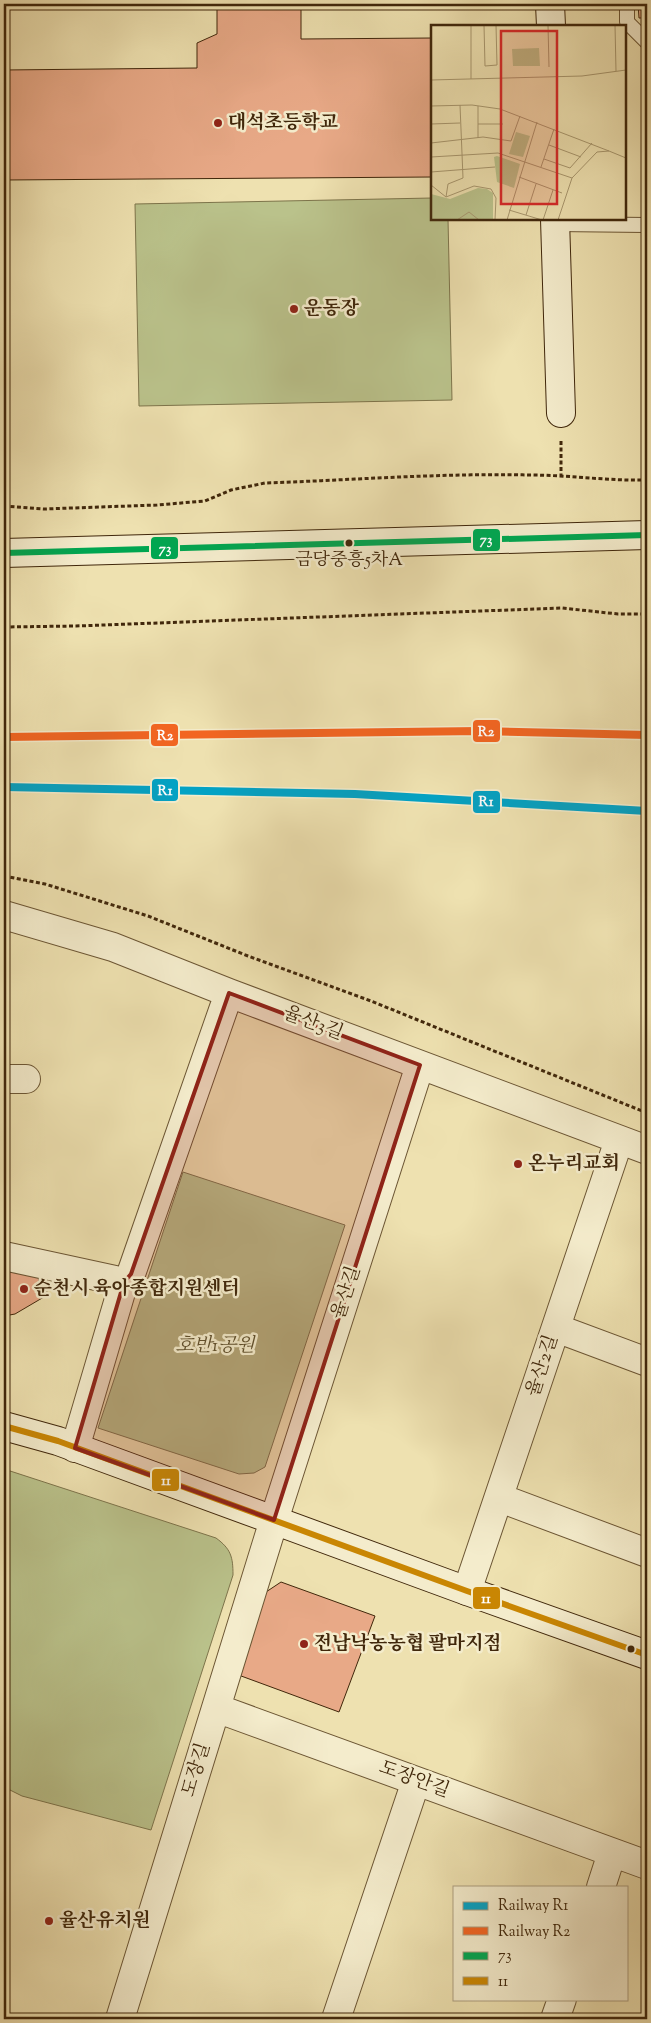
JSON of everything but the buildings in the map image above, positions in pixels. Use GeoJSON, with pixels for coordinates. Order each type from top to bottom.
{"type":"FeatureCollection","features":[{"type":"Feature","properties":{"kind":"street"},"geometry":{"type":"LineString","coordinates":[[550,4],[551,25]]}},
{"type":"Feature","properties":{"kind":"street"},"geometry":{"type":"LineString","coordinates":[[555,221],[561,412]]}},
{"type":"Feature","properties":{"kind":"street"},"geometry":{"type":"LineString","coordinates":[[4,553],[647,535]]}},
{"type":"Feature","properties":{"kind":"street","name":"율산3길"},"geometry":{"type":"LineString","coordinates":[[4,915],[114,947],[229,993],[647,1150]]}},
{"type":"Feature","properties":{"kind":"street"},"geometry":{"type":"LineString","coordinates":[[75,1448],[124,1282],[131,1274],[229,993]]}},
{"type":"Feature","properties":{"kind":"street","name":"율산길"},"geometry":{"type":"LineString","coordinates":[[274,1520],[420,1065]]}},
{"type":"Feature","properties":{"kind":"street","name":"율산2길"},"geometry":{"type":"LineString","coordinates":[[467,1591],[500,1498],[619,1140]]}},
{"type":"Feature","properties":{"kind":"street"},"geometry":{"type":"LineString","coordinates":[[4,1256],[124,1282]]}},
{"type":"Feature","properties":{"kind":"street"},"geometry":{"type":"LineString","coordinates":[[556,1328],[647,1362]]}},
{"type":"Feature","properties":{"kind":"street"},"geometry":{"type":"LineString","coordinates":[[4,1426],[75,1448],[647,1655]]}},
{"type":"Feature","properties":{"kind":"street"},"geometry":{"type":"LineString","coordinates":[[500,1498],[647,1553]]}},
{"type":"Feature","properties":{"kind":"street","name":"도장길"},"geometry":{"type":"LineString","coordinates":[[120,2019],[274,1520]]}},
{"type":"Feature","properties":{"kind":"street","name":"도장안길"},"geometry":{"type":"LineString","coordinates":[[216,1708],[647,1865]]}},
{"type":"Feature","properties":{"kind":"street"},"geometry":{"type":"LineString","coordinates":[[336,2019],[416,1781]]}},
{"type":"Feature","properties":{"kind":"street"},"geometry":{"type":"LineString","coordinates":[[601,1886],[612,1853]]}},
{"type":"Feature","properties":{"kind":"street"},"geometry":{"type":"LineString","coordinates":[[555,2019],[562,2000]]}},
{"type":"Feature","properties":{"kind":"lane"},"geometry":{"type":"LineString","coordinates":[[627,4],[627,22],[647,42]]}},
{"type":"Feature","properties":{"kind":"lane"},"geometry":{"type":"LineString","coordinates":[[555,221],[647,225]]}},
{"type":"Feature","properties":{"kind":"path"},"geometry":{"type":"LineString","coordinates":[[561,412],[561,477]]}},
{"type":"Feature","properties":{"kind":"path"},"geometry":{"type":"LineString","coordinates":[[4,506],[44,509],[195,501],[205,500],[231,490],[266,483],[485,475],[532,475],[618,481],[647,480]]}},
{"type":"Feature","properties":{"kind":"path"},"geometry":{"type":"LineString","coordinates":[[4,627],[562,608],[618,614],[647,614]]}},
{"type":"Feature","properties":{"kind":"path"},"geometry":{"type":"LineString","coordinates":[[4,876],[45,884],[148,916],[248,956],[371,1001],[647,1113]]}},
{"type":"Feature","properties":{"kind":"highlighted area"},"geometry":{"type":"Polygon","coordinates":[[[229,993],[420,1065],[274,1520],[75,1448],[124,1282],[131,1274],[229,993]]]}},
{"type":"Feature","properties":{"kind":"green space","name":"운동장"},"geometry":{"type":"Polygon","coordinates":[[[431,198],[431,220],[448,220],[452,400],[139,406],[135,204],[431,198]]]}},
{"type":"Feature","properties":{"kind":"green space","name":"호반1공원"},"geometry":{"type":"Polygon","coordinates":[[[183,1172],[345,1225],[265,1467],[254,1473],[239,1474],[98,1428],[183,1172]]]}},
{"type":"Feature","properties":{"kind":"green space"},"geometry":{"type":"Polygon","coordinates":[[[4,1469],[216,1538],[225,1546],[230,1554],[233,1575],[151,1830],[22,1796],[4,1787],[4,1469]]]}},
{"type":"Feature","properties":{"kind":"railway"},"geometry":{"type":"LineString","coordinates":[[4,737],[480,731],[647,735]]}},
{"type":"Feature","properties":{"kind":"rail line","name":"R2"},"geometry":{"type":"LineString","coordinates":[[4,737],[480,731],[647,735]]}},
{"type":"Feature","properties":{"kind":"rail line","name":"R1"},"geometry":{"type":"LineString","coordinates":[[4,787],[355,794],[647,811]]}},
{"type":"Feature","properties":{"kind":"transit line","name":"73"},"geometry":{"type":"LineString","coordinates":[[4,553],[647,535]]}},
{"type":"Feature","properties":{"kind":"transit line","name":"11"},"geometry":{"type":"LineString","coordinates":[[4,1426],[58,1441],[647,1655]]}},
{"type":"Feature","properties":{"kind":"place","name":"대석초등학교"},"geometry":{"type":"Point","coordinates":[218,123]}},
{"type":"Feature","properties":{"kind":"place","name":"운동장"},"geometry":{"type":"Point","coordinates":[294,309]}},
{"type":"Feature","properties":{"kind":"place","name":"금당중흥5차A"},"geometry":{"type":"Point","coordinates":[349,543]}},
{"type":"Feature","properties":{"kind":"place","name":"온누리교회"},"geometry":{"type":"Point","coordinates":[518,1164]}},
{"type":"Feature","properties":{"kind":"place","name":"순천시 육아종합지원센터"},"geometry":{"type":"Point","coordinates":[24,1289]}},
{"type":"Feature","properties":{"kind":"place","name":"전남낙농농협 팔마지점"},"geometry":{"type":"Point","coordinates":[304,1644]}},
{"type":"Feature","properties":{"kind":"place","name":"율산유치원"},"geometry":{"type":"Point","coordinates":[49,1921]}}]}
